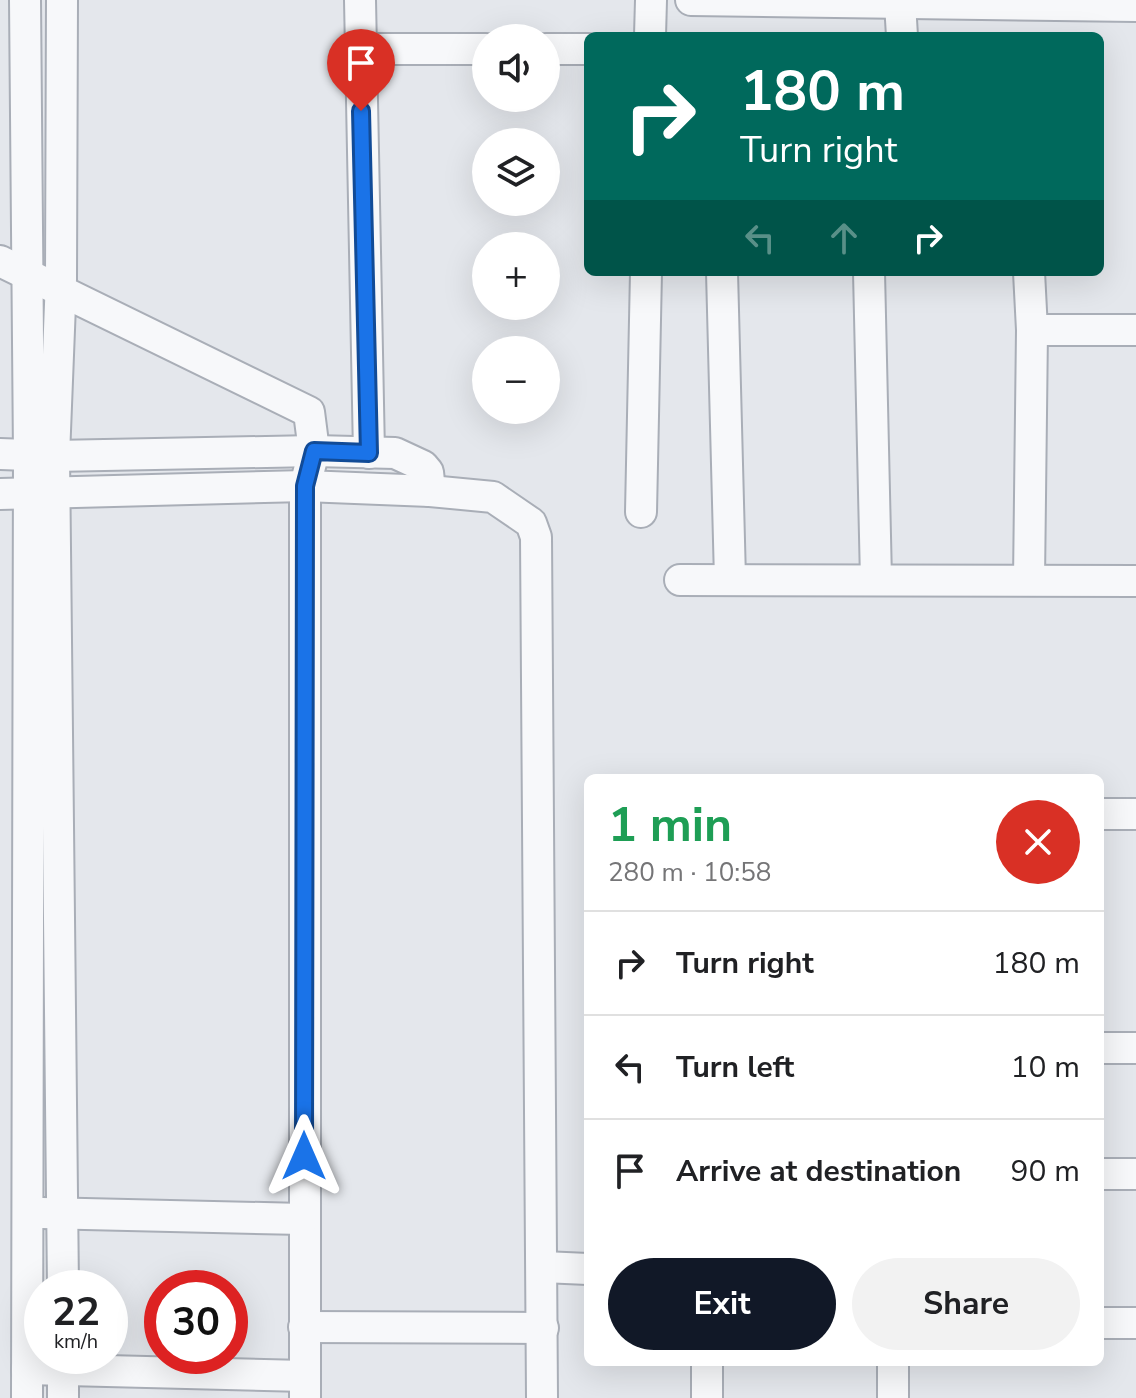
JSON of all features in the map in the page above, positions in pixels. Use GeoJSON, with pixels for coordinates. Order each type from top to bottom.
{"type":"FeatureCollection","features":[{"type":"Feature","properties":{"kind":"street"},"geometry":{"type":"LineString","coordinates":[[0,261],[28,275],[60,291],[309,412],[314,451],[305,486],[305,1387],[63,1375],[27,1384],[14,1282],[28,1213],[28,275],[25,0]]}},
{"type":"Feature","properties":{"kind":"street"},"geometry":{"type":"LineString","coordinates":[[28,455],[60,291],[62,0]]}},
{"type":"Feature","properties":{"kind":"street"},"geometry":{"type":"LineString","coordinates":[[360,0],[369,453]]}},
{"type":"Feature","properties":{"kind":"street"},"geometry":{"type":"LineString","coordinates":[[650,32],[651,0]]}},
{"type":"Feature","properties":{"kind":"street"},"geometry":{"type":"LineString","coordinates":[[691,0],[1136,6]]}},
{"type":"Feature","properties":{"kind":"street"},"geometry":{"type":"LineString","coordinates":[[900,3],[902,32]]}},
{"type":"Feature","properties":{"kind":"street"},"geometry":{"type":"LineString","coordinates":[[359,49],[472,49]]}},
{"type":"Feature","properties":{"kind":"street"},"geometry":{"type":"LineString","coordinates":[[560,49],[584,49]]}},
{"type":"Feature","properties":{"kind":"street"},"geometry":{"type":"LineString","coordinates":[[641,512],[646,276]]}},
{"type":"Feature","properties":{"kind":"street"},"geometry":{"type":"LineString","coordinates":[[722,276],[730,579]]}},
{"type":"Feature","properties":{"kind":"street"},"geometry":{"type":"LineString","coordinates":[[869,276],[876,580]]}},
{"type":"Feature","properties":{"kind":"street"},"geometry":{"type":"LineString","coordinates":[[1029,276],[1032,330],[1029,580]]}},
{"type":"Feature","properties":{"kind":"street"},"geometry":{"type":"LineString","coordinates":[[1032,330],[1136,330]]}},
{"type":"Feature","properties":{"kind":"street"},"geometry":{"type":"LineString","coordinates":[[28,455],[314,451],[395,453],[423,466],[428,472],[430,491]]}},
{"type":"Feature","properties":{"kind":"street"},"geometry":{"type":"LineString","coordinates":[[28,494],[305,486],[430,491],[493,497],[531,523],[536,537],[542,1398]]}},
{"type":"Feature","properties":{"kind":"street"},"geometry":{"type":"LineString","coordinates":[[28,494],[63,1213],[63,1270]]}},
{"type":"Feature","properties":{"kind":"street"},"geometry":{"type":"LineString","coordinates":[[680,580],[1136,581]]}},
{"type":"Feature","properties":{"kind":"street"},"geometry":{"type":"LineString","coordinates":[[1104,814],[1136,814]]}},
{"type":"Feature","properties":{"kind":"street"},"geometry":{"type":"LineString","coordinates":[[1104,1048],[1136,1048]]}},
{"type":"Feature","properties":{"kind":"street"},"geometry":{"type":"LineString","coordinates":[[1104,1174],[1136,1174]]}},
{"type":"Feature","properties":{"kind":"street"},"geometry":{"type":"LineString","coordinates":[[28,1213],[303,1219]]}},
{"type":"Feature","properties":{"kind":"street"},"geometry":{"type":"LineString","coordinates":[[543,1267],[584,1269]]}},
{"type":"Feature","properties":{"kind":"street"},"geometry":{"type":"LineString","coordinates":[[1104,1323],[1136,1323]]}},
{"type":"Feature","properties":{"kind":"street"},"geometry":{"type":"LineString","coordinates":[[304,1327],[543,1328]]}},
{"type":"Feature","properties":{"kind":"street"},"geometry":{"type":"LineString","coordinates":[[707,1366],[707,1398]]}},
{"type":"Feature","properties":{"kind":"street"},"geometry":{"type":"LineString","coordinates":[[893,1366],[893,1398]]}},
{"type":"Feature","properties":{"kind":"route"},"geometry":{"type":"LineString","coordinates":[[304,1156],[305,486],[314,451],[369,453],[361,111]]}}]}
